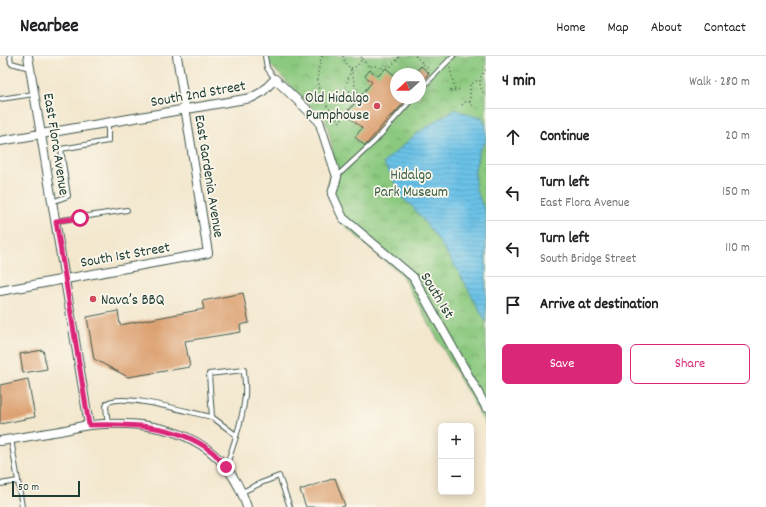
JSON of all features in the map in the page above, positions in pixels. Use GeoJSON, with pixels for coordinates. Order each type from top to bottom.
{"type":"FeatureCollection","features":[{"type":"Feature","properties":{"kind":"street","name":"East Flora Avenue"},"geometry":{"type":"LineString","coordinates":[[28,56],[89,425]]}},
{"type":"Feature","properties":{"kind":"street","name":"East Gardenia Avenue"},"geometry":{"type":"LineString","coordinates":[[177,56],[208,253]]}},
{"type":"Feature","properties":{"kind":"street","name":"South 2nd Street"},"geometry":{"type":"LineString","coordinates":[[0,141],[256,97],[275,79]]}},
{"type":"Feature","properties":{"kind":"street"},"geometry":{"type":"LineString","coordinates":[[275,79],[319,121],[337,177]]}},
{"type":"Feature","properties":{"kind":"street","name":"South 1st"},"geometry":{"type":"LineString","coordinates":[[337,177],[332,194],[343,218],[413,278],[486,407]]}},
{"type":"Feature","properties":{"kind":"street","name":"South 1st Street"},"geometry":{"type":"LineString","coordinates":[[0,291],[208,253]]}},
{"type":"Feature","properties":{"kind":"street"},"geometry":{"type":"LineString","coordinates":[[0,441],[89,425],[142,426],[168,430],[191,439],[212,451],[230,471],[242,492],[247,507]]}},
{"type":"Feature","properties":{"kind":"lane"},"geometry":{"type":"LineString","coordinates":[[10,56],[12,63],[30,68]]}},
{"type":"Feature","properties":{"kind":"lane"},"geometry":{"type":"LineString","coordinates":[[265,56],[267,68],[275,79]]}},
{"type":"Feature","properties":{"kind":"lane"},"geometry":{"type":"LineString","coordinates":[[426,84],[453,56]]}},
{"type":"Feature","properties":{"kind":"lane"},"geometry":{"type":"LineString","coordinates":[[0,99],[34,94]]}},
{"type":"Feature","properties":{"kind":"lane"},"geometry":{"type":"LineString","coordinates":[[337,177],[375,141],[408,104]]}},
{"type":"Feature","properties":{"kind":"lane"},"geometry":{"type":"LineString","coordinates":[[52,202],[68,196],[60,149],[108,141],[108,122]]}},
{"type":"Feature","properties":{"kind":"lane"},"geometry":{"type":"LineString","coordinates":[[56,221],[127,210]]}},
{"type":"Feature","properties":{"kind":"lane"},"geometry":{"type":"LineString","coordinates":[[212,418],[210,374],[244,370],[245,393],[243,410],[226,467]]}},
{"type":"Feature","properties":{"kind":"lane"},"geometry":{"type":"LineString","coordinates":[[108,425],[107,403],[116,399],[133,400],[212,418],[236,435]]}},
{"type":"Feature","properties":{"kind":"lane"},"geometry":{"type":"LineString","coordinates":[[11,439],[22,507]]}},
{"type":"Feature","properties":{"kind":"lane"},"geometry":{"type":"LineString","coordinates":[[242,492],[279,476],[290,507]]}},
{"type":"Feature","properties":{"kind":"lane"},"geometry":{"type":"LineString","coordinates":[[0,484],[18,481]]}},
{"type":"Feature","properties":{"kind":"path"},"geometry":{"type":"LineString","coordinates":[[322,56],[317,72],[318,88],[326,106],[340,122],[359,97]]}},
{"type":"Feature","properties":{"kind":"path"},"geometry":{"type":"LineString","coordinates":[[343,56],[346,65],[351,68],[356,90],[360,95],[359,97]]}},
{"type":"Feature","properties":{"kind":"path"},"geometry":{"type":"LineString","coordinates":[[361,56],[368,66],[375,66],[381,69],[385,64],[390,67],[399,58],[397,56]]}},
{"type":"Feature","properties":{"kind":"path"},"geometry":{"type":"LineString","coordinates":[[415,56],[435,74]]}},
{"type":"Feature","properties":{"kind":"path"},"geometry":{"type":"LineString","coordinates":[[351,68],[357,66],[362,59]]}},
{"type":"Feature","properties":{"kind":"path"},"geometry":{"type":"LineString","coordinates":[[448,61],[455,90]]}},
{"type":"Feature","properties":{"kind":"path"},"geometry":{"type":"LineString","coordinates":[[351,68],[346,88],[359,97]]}},
{"type":"Feature","properties":{"kind":"path"},"geometry":{"type":"LineString","coordinates":[[486,70],[481,76],[480,81],[482,92],[486,96]]}},
{"type":"Feature","properties":{"kind":"path"},"geometry":{"type":"LineString","coordinates":[[471,108],[470,85],[476,81],[480,81]]}},
{"type":"Feature","properties":{"kind":"path"},"geometry":{"type":"LineString","coordinates":[[450,91],[460,89]]}},
{"type":"Feature","properties":{"kind":"path"},"geometry":{"type":"LineString","coordinates":[[462,105],[465,102],[470,102]]}},
{"type":"Feature","properties":{"kind":"green space","name":"Hidalgo Park Museum"},"geometry":{"type":"Polygon","coordinates":[[[268,56],[486,56],[486,425],[401,274],[348,229],[335,210],[328,188],[333,163],[331,140],[325,118],[318,114],[270,65],[268,56]]]}},
{"type":"Feature","properties":{"kind":"water"},"geometry":{"type":"Polygon","coordinates":[[[455,109],[473,116],[482,117],[486,126],[486,141],[479,151],[475,170],[475,187],[486,214],[486,322],[457,269],[434,234],[411,205],[402,198],[391,175],[383,163],[416,134],[455,109]]]}},
{"type":"Feature","properties":{"kind":"building","name":"Old Hidalgo Pumphouse"},"geometry":{"type":"Polygon","coordinates":[[[386,68],[390,72],[390,104],[403,104],[392,116],[391,115],[365,146],[355,137],[362,128],[346,114],[372,82],[365,76],[370,70],[378,76],[386,68]]]}},
{"type":"Feature","properties":{"kind":"building"},"geometry":{"type":"Polygon","coordinates":[[[243,293],[249,323],[240,325],[241,332],[185,341],[190,367],[128,377],[94,359],[87,317],[118,311],[120,325],[204,309],[202,301],[243,293]]]}},
{"type":"Feature","properties":{"kind":"building"},"geometry":{"type":"Polygon","coordinates":[[[43,350],[47,369],[23,373],[20,354],[43,350]]]}},
{"type":"Feature","properties":{"kind":"building"},"geometry":{"type":"Polygon","coordinates":[[[28,379],[35,417],[0,424],[0,385],[28,379]]]}},
{"type":"Feature","properties":{"kind":"building"},"geometry":{"type":"Polygon","coordinates":[[[335,478],[345,506],[306,507],[300,490],[335,478]]]}},
{"type":"Feature","properties":{"kind":"place","name":"Old Hidalgo Pumphouse"},"geometry":{"type":"Point","coordinates":[377,106]}},
{"type":"Feature","properties":{"kind":"place","name":"Nava’s BBQ"},"geometry":{"type":"Point","coordinates":[93,299]}},
{"type":"Feature","properties":{"kind":"route"},"geometry":{"type":"LineString","coordinates":[[80,218],[56,221],[89,425],[118,424],[168,430],[191,439],[212,451],[226,467]]}}]}
